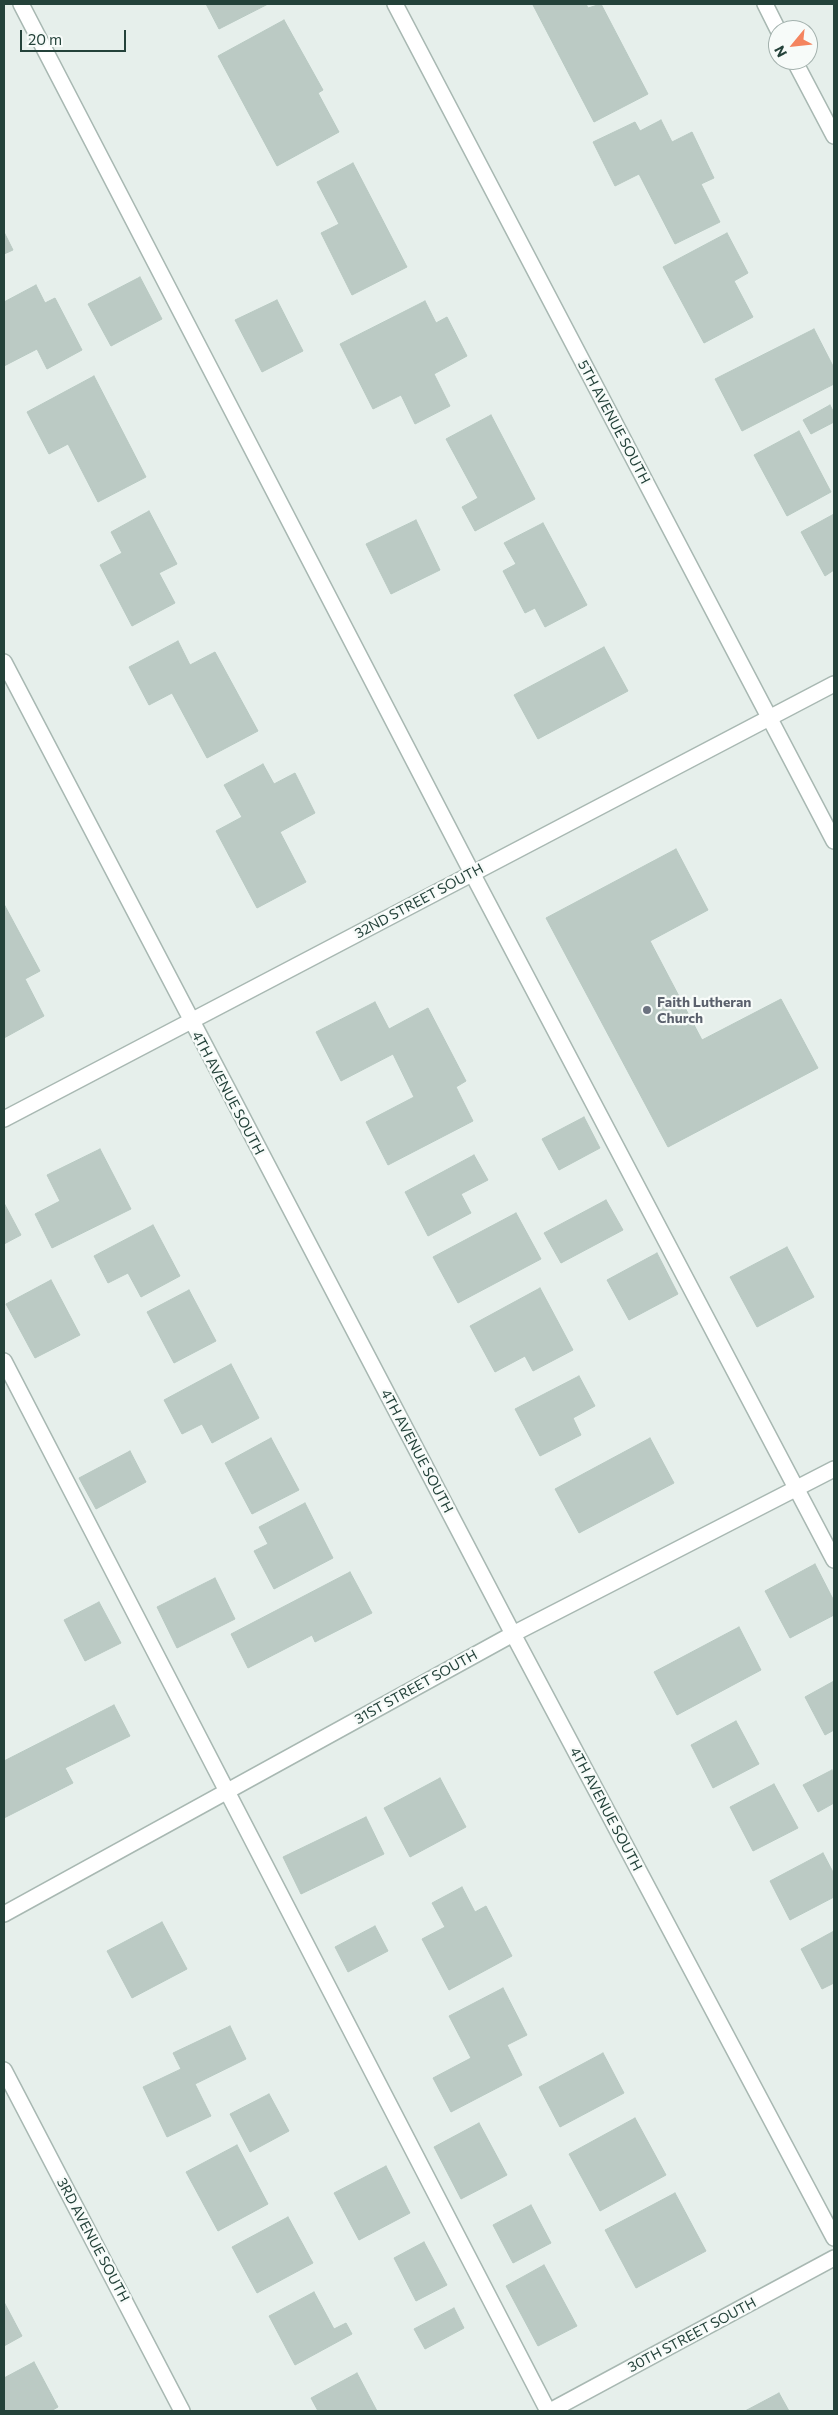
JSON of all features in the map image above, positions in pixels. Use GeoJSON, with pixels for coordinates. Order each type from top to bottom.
{"type":"FeatureCollection","features":[{"type":"Feature","properties":{"kind":"street"},"geometry":{"type":"LineString","coordinates":[[21,4],[472,873],[834,1560]]}},
{"type":"Feature","properties":{"kind":"street","name":"5TH AVENUE SOUTH"},"geometry":{"type":"LineString","coordinates":[[395,4],[834,841]]}},
{"type":"Feature","properties":{"kind":"street"},"geometry":{"type":"LineString","coordinates":[[765,4],[773,20]]}},
{"type":"Feature","properties":{"kind":"street"},"geometry":{"type":"LineString","coordinates":[[799,70],[834,136]]}},
{"type":"Feature","properties":{"kind":"street","name":"4TH AVENUE SOUTH"},"geometry":{"type":"LineString","coordinates":[[4,662],[512,1634],[834,2238]]}},
{"type":"Feature","properties":{"kind":"street","name":"32ND STREET SOUTH"},"geometry":{"type":"LineString","coordinates":[[4,1119],[834,684]]}},
{"type":"Feature","properties":{"kind":"street"},"geometry":{"type":"LineString","coordinates":[[4,1361],[549,2411]]}},
{"type":"Feature","properties":{"kind":"street","name":"31ST STREET SOUTH"},"geometry":{"type":"LineString","coordinates":[[4,1914],[512,1634],[834,1469]]}},
{"type":"Feature","properties":{"kind":"street","name":"3RD AVENUE SOUTH"},"geometry":{"type":"LineString","coordinates":[[4,2070],[182,2411]]}},
{"type":"Feature","properties":{"kind":"street","name":"30TH STREET SOUTH"},"geometry":{"type":"LineString","coordinates":[[549,2411],[834,2258]]}},
{"type":"Feature","properties":{"kind":"building"},"geometry":{"type":"Polygon","coordinates":[[[206,4],[268,4],[219,29],[206,4]]]}},
{"type":"Feature","properties":{"kind":"building"},"geometry":{"type":"Polygon","coordinates":[[[586,4],[588,8],[601,4],[648,94],[594,122],[533,5],[586,4]]]}},
{"type":"Feature","properties":{"kind":"building"},"geometry":{"type":"Polygon","coordinates":[[[284,20],[323,90],[318,93],[339,132],[277,166],[218,56],[284,20]]]}},
{"type":"Feature","properties":{"kind":"building"},"geometry":{"type":"Polygon","coordinates":[[[661,120],[672,142],[692,132],[714,178],[701,184],[720,222],[675,244],[639,174],[615,186],[593,142],[635,122],[640,131],[661,120]]]}},
{"type":"Feature","properties":{"kind":"building"},"geometry":{"type":"Polygon","coordinates":[[[353,163],[407,267],[352,295],[321,233],[339,224],[317,182],[353,163]]]}},
{"type":"Feature","properties":{"kind":"building"},"geometry":{"type":"Polygon","coordinates":[[[4,232],[13,250],[4,254],[4,232]]]}},
{"type":"Feature","properties":{"kind":"building"},"geometry":{"type":"Polygon","coordinates":[[[727,233],[748,273],[734,281],[753,317],[704,343],[663,267],[727,233]]]}},
{"type":"Feature","properties":{"kind":"building"},"geometry":{"type":"Polygon","coordinates":[[[140,277],[162,319],[111,346],[88,304],[140,277]]]}},
{"type":"Feature","properties":{"kind":"building"},"geometry":{"type":"Polygon","coordinates":[[[36,285],[45,303],[55,298],[82,350],[47,369],[37,349],[4,366],[4,302],[36,285]]]}},
{"type":"Feature","properties":{"kind":"building"},"geometry":{"type":"Polygon","coordinates":[[[277,300],[303,351],[262,372],[235,320],[277,300]]]}},
{"type":"Feature","properties":{"kind":"building"},"geometry":{"type":"Polygon","coordinates":[[[425,301],[436,323],[447,317],[467,356],[434,374],[450,406],[415,424],[401,395],[373,409],[340,344],[425,301]]]}},
{"type":"Feature","properties":{"kind":"building"},"geometry":{"type":"Polygon","coordinates":[[[814,329],[834,368],[834,384],[742,431],[715,379],[814,329]]]}},
{"type":"Feature","properties":{"kind":"building"},"geometry":{"type":"Polygon","coordinates":[[[94,376],[146,477],[98,502],[68,444],[49,454],[27,412],[94,376]]]}},
{"type":"Feature","properties":{"kind":"building"},"geometry":{"type":"Polygon","coordinates":[[[830,405],[834,413],[834,422],[811,434],[803,420],[830,405]]]}},
{"type":"Feature","properties":{"kind":"building"},"geometry":{"type":"Polygon","coordinates":[[[491,415],[535,499],[475,531],[462,507],[478,498],[446,439],[491,415]]]}},
{"type":"Feature","properties":{"kind":"building"},"geometry":{"type":"Polygon","coordinates":[[[799,431],[831,492],[787,516],[754,455],[799,431]]]}},
{"type":"Feature","properties":{"kind":"building"},"geometry":{"type":"Polygon","coordinates":[[[149,511],[177,564],[159,573],[175,603],[132,626],[100,565],[122,553],[111,532],[149,511]]]}},
{"type":"Feature","properties":{"kind":"building"},"geometry":{"type":"Polygon","coordinates":[[[834,514],[834,570],[825,576],[801,532],[834,514]]]}},
{"type":"Feature","properties":{"kind":"building"},"geometry":{"type":"Polygon","coordinates":[[[416,520],[440,570],[391,594],[366,544],[416,520]]]}},
{"type":"Feature","properties":{"kind":"building"},"geometry":{"type":"Polygon","coordinates":[[[543,523],[587,605],[545,627],[535,608],[525,613],[503,571],[516,564],[504,543],[543,523]]]}},
{"type":"Feature","properties":{"kind":"building"},"geometry":{"type":"Polygon","coordinates":[[[178,641],[190,665],[215,652],[258,731],[207,758],[172,693],[149,705],[129,667],[178,641]]]}},
{"type":"Feature","properties":{"kind":"building"},"geometry":{"type":"Polygon","coordinates":[[[604,647],[628,691],[538,739],[514,695],[604,647]]]}},
{"type":"Feature","properties":{"kind":"building"},"geometry":{"type":"Polygon","coordinates":[[[263,764],[274,784],[295,773],[315,813],[280,832],[306,882],[257,908],[216,831],[242,817],[224,785],[263,764]]]}},
{"type":"Feature","properties":{"kind":"building"},"geometry":{"type":"Polygon","coordinates":[[[676,849],[708,910],[650,941],[702,1040],[781,999],[818,1068],[668,1147],[546,918],[676,849]]]}},
{"type":"Feature","properties":{"kind":"building"},"geometry":{"type":"Polygon","coordinates":[[[5,906],[40,971],[25,979],[44,1016],[4,1038],[5,906]]]}},
{"type":"Feature","properties":{"kind":"building"},"geometry":{"type":"Polygon","coordinates":[[[375,1002],[389,1029],[428,1008],[466,1081],[456,1087],[473,1121],[388,1165],[366,1122],[414,1097],[393,1054],[341,1081],[316,1032],[375,1002]]]}},
{"type":"Feature","properties":{"kind":"building"},"geometry":{"type":"Polygon","coordinates":[[[584,1117],[600,1148],[559,1170],[542,1139],[584,1117]]]}},
{"type":"Feature","properties":{"kind":"building"},"geometry":{"type":"Polygon","coordinates":[[[100,1149],[131,1209],[52,1248],[35,1214],[60,1201],[47,1175],[100,1149]]]}},
{"type":"Feature","properties":{"kind":"building"},"geometry":{"type":"Polygon","coordinates":[[[474,1155],[488,1180],[461,1194],[471,1213],[428,1236],[405,1192],[474,1155]]]}},
{"type":"Feature","properties":{"kind":"building"},"geometry":{"type":"Polygon","coordinates":[[[606,1200],[623,1230],[561,1263],[544,1233],[606,1200]]]}},
{"type":"Feature","properties":{"kind":"building"},"geometry":{"type":"Polygon","coordinates":[[[4,1203],[21,1235],[4,1244],[4,1203]]]}},
{"type":"Feature","properties":{"kind":"building"},"geometry":{"type":"Polygon","coordinates":[[[516,1213],[541,1259],[458,1303],[433,1257],[516,1213]]]}},
{"type":"Feature","properties":{"kind":"building"},"geometry":{"type":"Polygon","coordinates":[[[153,1225],[180,1276],[141,1297],[128,1273],[108,1283],[94,1256],[153,1225]]]}},
{"type":"Feature","properties":{"kind":"building"},"geometry":{"type":"Polygon","coordinates":[[[787,1247],[814,1297],[757,1327],[730,1277],[787,1247]]]}},
{"type":"Feature","properties":{"kind":"building"},"geometry":{"type":"Polygon","coordinates":[[[657,1253],[678,1294],[629,1320],[607,1280],[657,1253]]]}},
{"type":"Feature","properties":{"kind":"building"},"geometry":{"type":"Polygon","coordinates":[[[51,1280],[80,1335],[35,1358],[6,1304],[51,1280]]]}},
{"type":"Feature","properties":{"kind":"building"},"geometry":{"type":"Polygon","coordinates":[[[540,1288],[573,1350],[533,1371],[525,1356],[495,1372],[470,1326],[540,1288]]]}},
{"type":"Feature","properties":{"kind":"building"},"geometry":{"type":"Polygon","coordinates":[[[189,1290],[216,1341],[174,1363],[147,1312],[189,1290]]]}},
{"type":"Feature","properties":{"kind":"building"},"geometry":{"type":"Polygon","coordinates":[[[231,1364],[259,1418],[212,1443],[202,1424],[182,1434],[164,1400],[231,1364]]]}},
{"type":"Feature","properties":{"kind":"building"},"geometry":{"type":"Polygon","coordinates":[[[579,1376],[595,1406],[573,1418],[581,1435],[540,1456],[515,1409],[579,1376]]]}},
{"type":"Feature","properties":{"kind":"building"},"geometry":{"type":"Polygon","coordinates":[[[271,1438],[299,1490],[252,1514],[225,1463],[271,1438]]]}},
{"type":"Feature","properties":{"kind":"building"},"geometry":{"type":"Polygon","coordinates":[[[650,1438],[674,1483],[579,1533],[555,1489],[650,1438]]]}},
{"type":"Feature","properties":{"kind":"building"},"geometry":{"type":"Polygon","coordinates":[[[130,1451],[146,1482],[96,1509],[79,1478],[130,1451]]]}},
{"type":"Feature","properties":{"kind":"building"},"geometry":{"type":"Polygon","coordinates":[[[305,1503],[333,1558],[274,1589],[254,1551],[268,1544],[259,1527],[305,1503]]]}},
{"type":"Feature","properties":{"kind":"building"},"geometry":{"type":"Polygon","coordinates":[[[815,1564],[834,1601],[834,1615],[790,1638],[765,1591],[815,1564]]]}},
{"type":"Feature","properties":{"kind":"building"},"geometry":{"type":"Polygon","coordinates":[[[350,1572],[372,1613],[315,1642],[312,1635],[248,1668],[231,1634],[350,1572]]]}},
{"type":"Feature","properties":{"kind":"building"},"geometry":{"type":"Polygon","coordinates":[[[215,1578],[235,1619],[177,1648],[157,1607],[215,1578]]]}},
{"type":"Feature","properties":{"kind":"building"},"geometry":{"type":"Polygon","coordinates":[[[99,1602],[121,1643],[85,1661],[64,1620],[99,1602]]]}},
{"type":"Feature","properties":{"kind":"building"},"geometry":{"type":"Polygon","coordinates":[[[739,1627],[761,1670],[677,1715],[654,1672],[739,1627]]]}},
{"type":"Feature","properties":{"kind":"building"},"geometry":{"type":"Polygon","coordinates":[[[834,1681],[834,1730],[825,1735],[805,1697],[834,1681]]]}},
{"type":"Feature","properties":{"kind":"building"},"geometry":{"type":"Polygon","coordinates":[[[114,1705],[130,1736],[65,1768],[73,1783],[4,1818],[4,1761],[114,1705]]]}},
{"type":"Feature","properties":{"kind":"building"},"geometry":{"type":"Polygon","coordinates":[[[736,1721],[759,1764],[713,1788],[691,1745],[736,1721]]]}},
{"type":"Feature","properties":{"kind":"building"},"geometry":{"type":"Polygon","coordinates":[[[832,1770],[834,1775],[834,1803],[818,1812],[803,1785],[832,1770]]]}},
{"type":"Feature","properties":{"kind":"building"},"geometry":{"type":"Polygon","coordinates":[[[440,1778],[466,1827],[410,1857],[384,1808],[440,1778]]]}},
{"type":"Feature","properties":{"kind":"building"},"geometry":{"type":"Polygon","coordinates":[[[774,1784],[798,1828],[753,1851],[730,1807],[774,1784]]]}},
{"type":"Feature","properties":{"kind":"building"},"geometry":{"type":"Polygon","coordinates":[[[366,1817],[384,1854],[301,1894],[283,1857],[366,1817]]]}},
{"type":"Feature","properties":{"kind":"building"},"geometry":{"type":"Polygon","coordinates":[[[823,1853],[834,1874],[834,1897],[790,1920],[770,1881],[823,1853]]]}},
{"type":"Feature","properties":{"kind":"building"},"geometry":{"type":"Polygon","coordinates":[[[462,1887],[475,1912],[486,1906],[512,1956],[449,1990],[422,1939],[445,1927],[432,1903],[462,1887]]]}},
{"type":"Feature","properties":{"kind":"building"},"geometry":{"type":"Polygon","coordinates":[[[162,1922],[187,1969],[132,1998],[107,1951],[162,1922]]]}},
{"type":"Feature","properties":{"kind":"building"},"geometry":{"type":"Polygon","coordinates":[[[375,1926],[388,1951],[348,1972],[335,1947],[375,1926]]]}},
{"type":"Feature","properties":{"kind":"building"},"geometry":{"type":"Polygon","coordinates":[[[834,1931],[834,1983],[822,1989],[801,1949],[834,1931]]]}},
{"type":"Feature","properties":{"kind":"building"},"geometry":{"type":"Polygon","coordinates":[[[503,1988],[527,2035],[507,2045],[522,2075],[451,2112],[433,2078],[471,2058],[449,2016],[503,1988]]]}},
{"type":"Feature","properties":{"kind":"building"},"geometry":{"type":"Polygon","coordinates":[[[230,2026],[246,2059],[195,2084],[211,2116],[167,2137],[143,2087],[181,2069],[173,2053],[230,2026]]]}},
{"type":"Feature","properties":{"kind":"building"},"geometry":{"type":"Polygon","coordinates":[[[603,2053],[624,2093],[560,2127],[539,2087],[603,2053]]]}},
{"type":"Feature","properties":{"kind":"building"},"geometry":{"type":"Polygon","coordinates":[[[269,2094],[289,2131],[250,2152],[230,2114],[269,2094]]]}},
{"type":"Feature","properties":{"kind":"building"},"geometry":{"type":"Polygon","coordinates":[[[635,2118],[666,2175],[600,2211],[569,2154],[635,2118]]]}},
{"type":"Feature","properties":{"kind":"building"},"geometry":{"type":"Polygon","coordinates":[[[479,2123],[507,2175],[461,2199],[434,2147],[479,2123]]]}},
{"type":"Feature","properties":{"kind":"building"},"geometry":{"type":"Polygon","coordinates":[[[237,2145],[268,2204],[218,2231],[186,2172],[237,2145]]]}},
{"type":"Feature","properties":{"kind":"building"},"geometry":{"type":"Polygon","coordinates":[[[386,2166],[410,2213],[359,2240],[334,2193],[386,2166]]]}},
{"type":"Feature","properties":{"kind":"building"},"geometry":{"type":"Polygon","coordinates":[[[675,2193],[706,2251],[636,2288],[605,2230],[675,2193]]]}},
{"type":"Feature","properties":{"kind":"building"},"geometry":{"type":"Polygon","coordinates":[[[531,2205],[551,2243],[513,2263],[493,2225],[531,2205]]]}},
{"type":"Feature","properties":{"kind":"building"},"geometry":{"type":"Polygon","coordinates":[[[288,2217],[313,2263],[257,2293],[232,2247],[288,2217]]]}},
{"type":"Feature","properties":{"kind":"building"},"geometry":{"type":"Polygon","coordinates":[[[424,2242],[447,2285],[416,2301],[394,2258],[424,2242]]]}},
{"type":"Feature","properties":{"kind":"building"},"geometry":{"type":"Polygon","coordinates":[[[544,2265],[577,2326],[538,2346],[506,2286],[544,2265]]]}},
{"type":"Feature","properties":{"kind":"building"},"geometry":{"type":"Polygon","coordinates":[[[314,2292],[334,2329],[346,2323],[352,2334],[295,2365],[269,2316],[314,2292]]]}},
{"type":"Feature","properties":{"kind":"building"},"geometry":{"type":"Polygon","coordinates":[[[4,2302],[22,2336],[4,2346],[4,2302]]]}},
{"type":"Feature","properties":{"kind":"building"},"geometry":{"type":"Polygon","coordinates":[[[454,2308],[464,2328],[425,2349],[414,2329],[454,2308]]]}},
{"type":"Feature","properties":{"kind":"building"},"geometry":{"type":"Polygon","coordinates":[[[34,2362],[58,2407],[51,2411],[4,2411],[4,2378],[34,2362]]]}},
{"type":"Feature","properties":{"kind":"building"},"geometry":{"type":"Polygon","coordinates":[[[357,2373],[377,2411],[318,2411],[311,2398],[357,2373]]]}},
{"type":"Feature","properties":{"kind":"building"},"geometry":{"type":"Polygon","coordinates":[[[779,2393],[789,2411],[745,2411],[779,2393]]]}},
{"type":"Feature","properties":{"kind":"place","name":"Faith Lutheran Church"},"geometry":{"type":"Point","coordinates":[647,1010]}}]}
